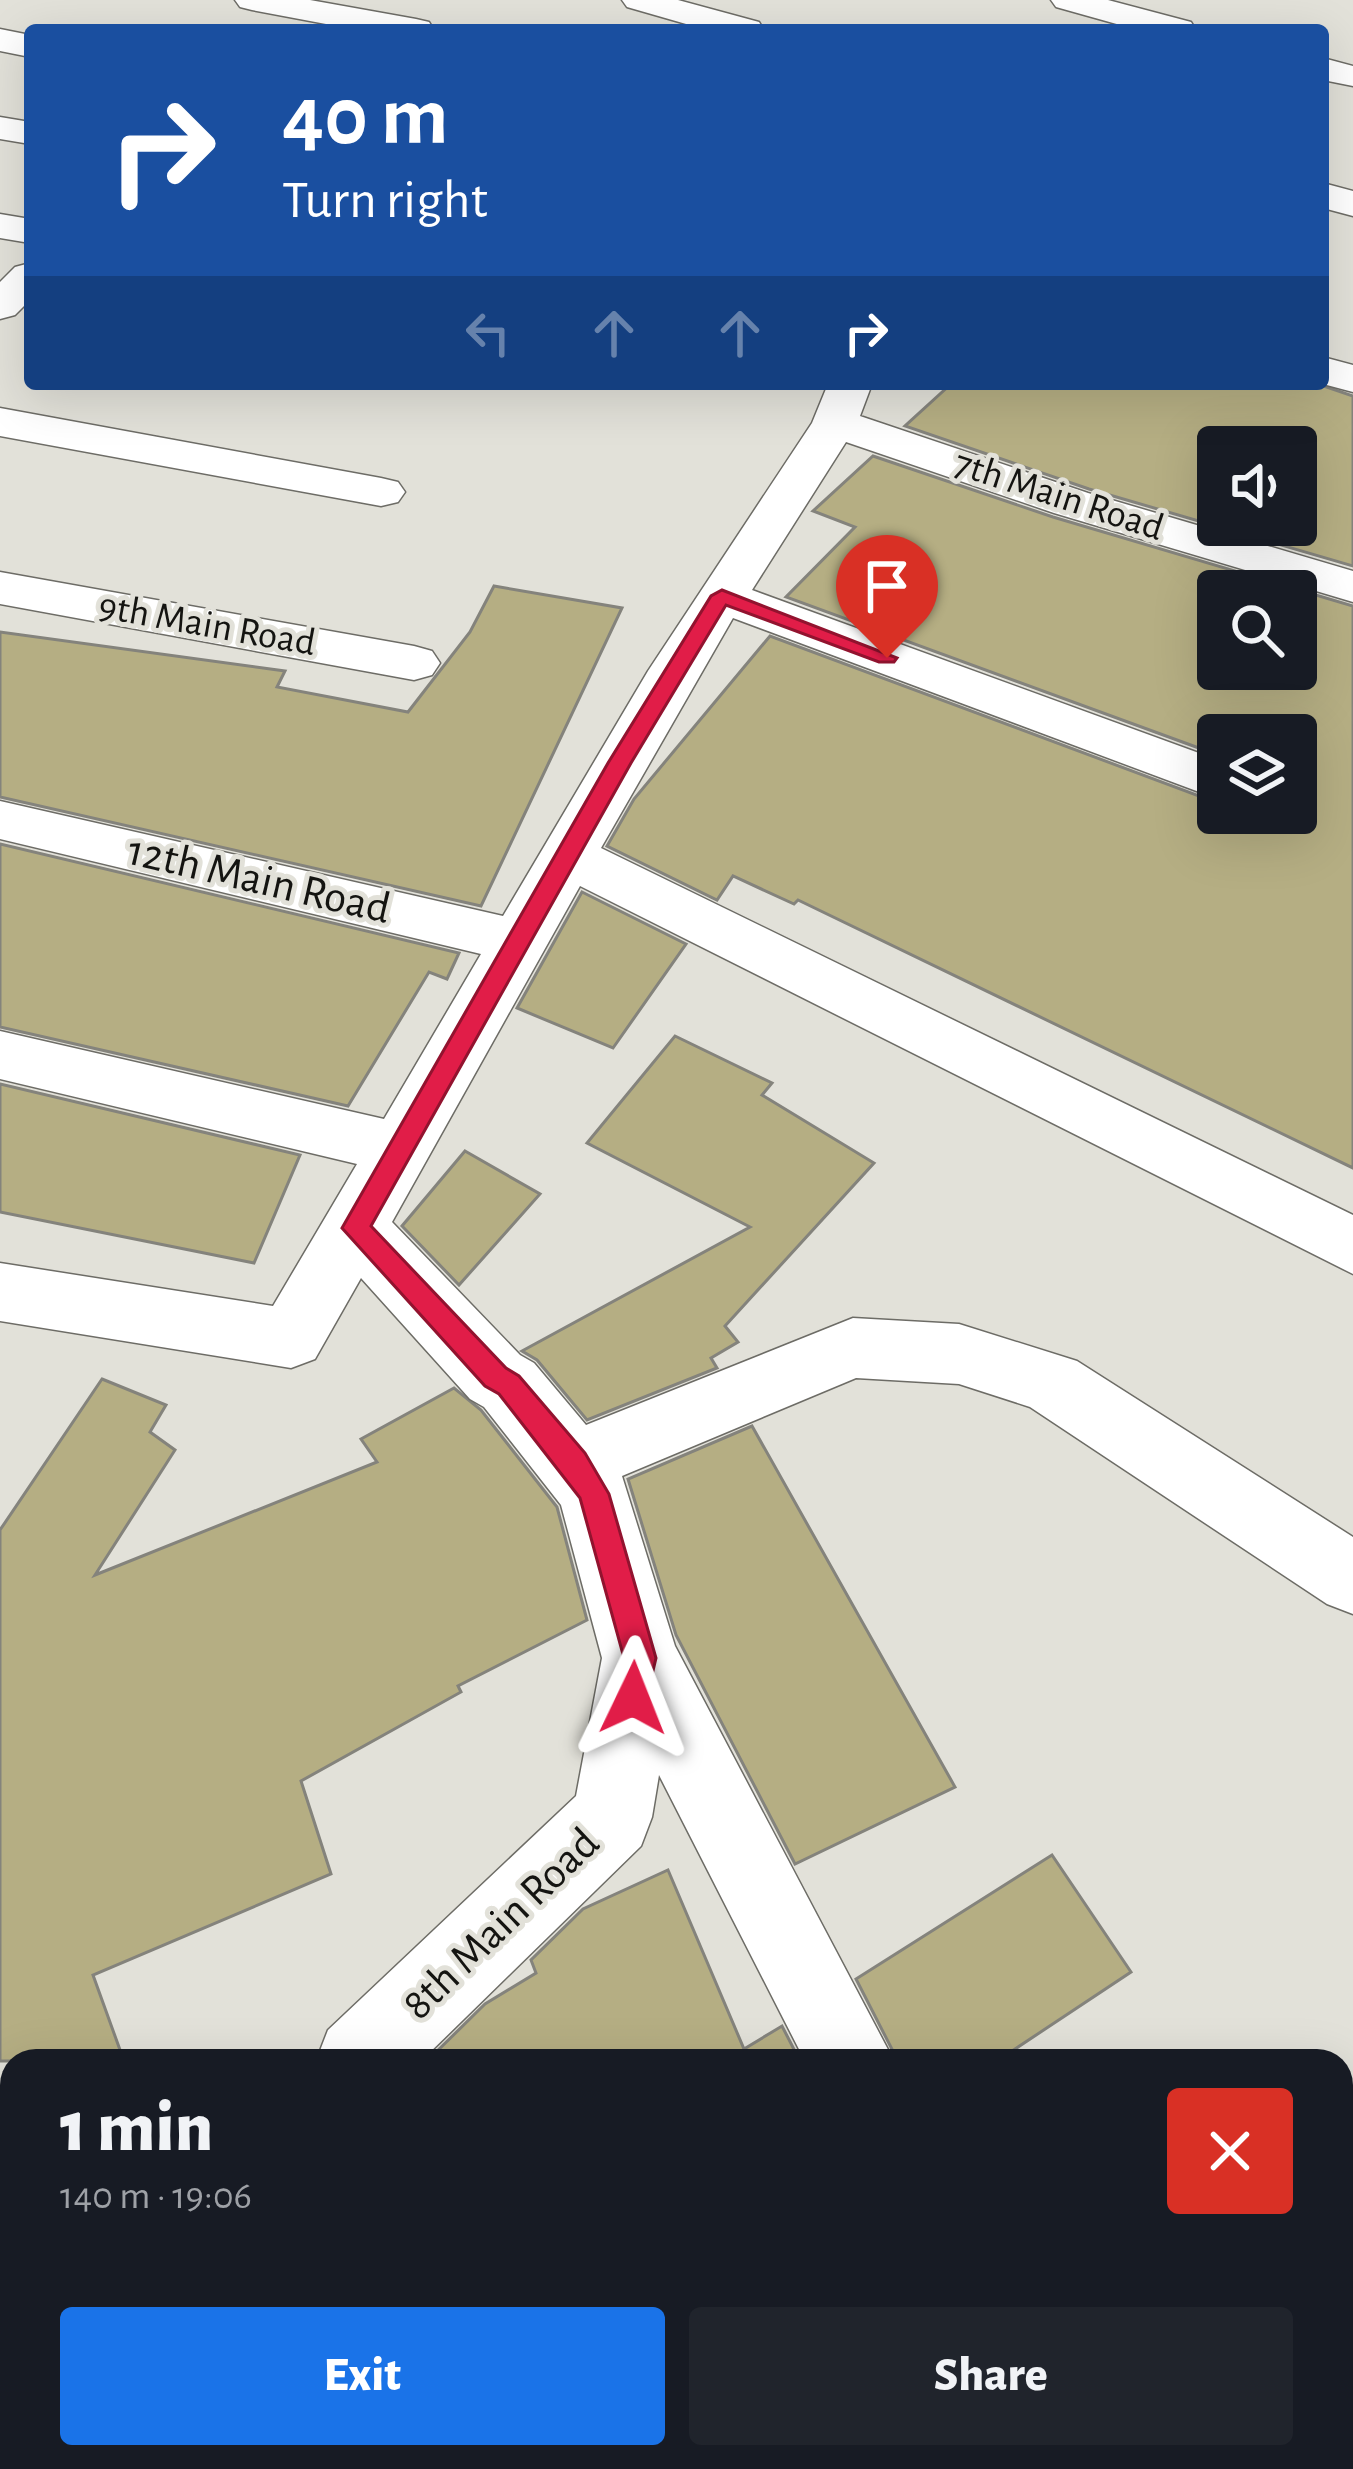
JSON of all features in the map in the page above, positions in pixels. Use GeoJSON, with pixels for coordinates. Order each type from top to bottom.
{"type":"FeatureCollection","features":[{"type":"Feature","properties":{"kind":"street"},"geometry":{"type":"LineString","coordinates":[[252,0],[376,24]]}},
{"type":"Feature","properties":{"kind":"street"},"geometry":{"type":"LineString","coordinates":[[639,0],[725,24]]}},
{"type":"Feature","properties":{"kind":"street"},"geometry":{"type":"LineString","coordinates":[[1068,0],[1156,24]]}},
{"type":"Feature","properties":{"kind":"street"},"geometry":{"type":"LineString","coordinates":[[0,306],[24,282]]}},
{"type":"Feature","properties":{"kind":"street"},"geometry":{"type":"LineString","coordinates":[[0,1292],[291,1338],[567,855],[843,403]]}},
{"type":"Feature","properties":{"kind":"street","name":"7th Main Road"},"geometry":{"type":"LineString","coordinates":[[843,403],[1071,502],[1353,587]]}},
{"type":"Feature","properties":{"kind":"street"},"geometry":{"type":"LineString","coordinates":[[0,422],[381,492]]}},
{"type":"Feature","properties":{"kind":"street","name":"9th Main Road"},"geometry":{"type":"LineString","coordinates":[[0,588],[414,663]]}},
{"type":"Feature","properties":{"kind":"street"},"geometry":{"type":"LineString","coordinates":[[722,596],[1197,772]]}},
{"type":"Feature","properties":{"kind":"street","name":"12th Main Road"},"geometry":{"type":"LineString","coordinates":[[0,820],[518,941]]}},
{"type":"Feature","properties":{"kind":"street"},"geometry":{"type":"LineString","coordinates":[[567,855],[1353,1246]]}},
{"type":"Feature","properties":{"kind":"street"},"geometry":{"type":"LineString","coordinates":[[0,1055],[403,1149]]}},
{"type":"Feature","properties":{"kind":"street","name":"8th Main Road"},"geometry":{"type":"LineString","coordinates":[[356,1228],[496,1377],[509,1385],[574,1463],[594,1494],[640,1658],[612,1817],[371,2049]]}},
{"type":"Feature","properties":{"kind":"street"},"geometry":{"type":"LineString","coordinates":[[574,1463],[853,1348],[959,1354],[1052,1383],[1353,1579]]}},
{"type":"Feature","properties":{"kind":"street"},"geometry":{"type":"LineString","coordinates":[[640,1658],[845,2049]]}},
{"type":"Feature","properties":{"kind":"building"},"geometry":{"type":"Polygon","coordinates":[[[1329,388],[1353,396],[1353,566],[1284,546],[1317,546],[1317,426],[1197,426],[1197,520],[905,426],[944,390],[1329,388]]]}},
{"type":"Feature","properties":{"kind":"building"},"geometry":{"type":"Polygon","coordinates":[[[873,456],[1053,517],[1232,570],[1197,570],[1197,690],[1317,690],[1317,595],[1353,606],[1353,1168],[798,900],[794,904],[733,876],[717,900],[607,846],[634,799],[770,636],[1197,795],[1197,834],[1317,834],[1317,714],[1197,714],[1197,747],[786,597],[855,527],[813,511],[873,456]]]}},
{"type":"Feature","properties":{"kind":"building"},"geometry":{"type":"Polygon","coordinates":[[[494,586],[622,608],[481,906],[0,797],[0,632],[285,671],[277,687],[408,712],[470,632],[494,586]]]}},
{"type":"Feature","properties":{"kind":"building"},"geometry":{"type":"Polygon","coordinates":[[[0,844],[459,953],[447,979],[429,972],[348,1106],[0,1027],[0,844]]]}},
{"type":"Feature","properties":{"kind":"building"},"geometry":{"type":"Polygon","coordinates":[[[582,892],[686,944],[613,1048],[517,1008],[582,892]]]}},
{"type":"Feature","properties":{"kind":"building"},"geometry":{"type":"Polygon","coordinates":[[[675,1036],[772,1083],[762,1095],[874,1163],[725,1326],[738,1342],[711,1358],[717,1368],[587,1420],[537,1360],[522,1351],[750,1227],[587,1143],[675,1036]]]}},
{"type":"Feature","properties":{"kind":"building"},"geometry":{"type":"Polygon","coordinates":[[[0,1084],[300,1155],[254,1263],[0,1212],[0,1084]]]}},
{"type":"Feature","properties":{"kind":"building"},"geometry":{"type":"Polygon","coordinates":[[[465,1151],[540,1194],[459,1285],[402,1226],[465,1151]]]}},
{"type":"Feature","properties":{"kind":"building"},"geometry":{"type":"Polygon","coordinates":[[[102,1379],[166,1405],[150,1432],[175,1450],[95,1575],[377,1462],[361,1439],[454,1388],[481,1410],[557,1507],[587,1620],[458,1686],[461,1692],[301,1781],[331,1874],[93,1975],[120,2049],[0,2049],[0,1530],[102,1379]]]}},
{"type":"Feature","properties":{"kind":"building"},"geometry":{"type":"Polygon","coordinates":[[[752,1426],[955,1787],[795,1864],[676,1635],[628,1479],[752,1426]]]}},
{"type":"Feature","properties":{"kind":"building"},"geometry":{"type":"Polygon","coordinates":[[[1052,1855],[1131,1972],[1015,2049],[892,2049],[856,1979],[1052,1855]]]}},
{"type":"Feature","properties":{"kind":"building"},"geometry":{"type":"Polygon","coordinates":[[[668,1870],[744,2049],[439,2049],[485,2004],[536,1973],[531,1960],[583,1909],[668,1870]]]}},
{"type":"Feature","properties":{"kind":"building"},"geometry":{"type":"Polygon","coordinates":[[[782,2026],[794,2049],[744,2049],[782,2026]]]}},
{"type":"Feature","properties":{"kind":"route"},"geometry":{"type":"LineString","coordinates":[[633,1698],[640,1658],[594,1494],[509,1385],[496,1377],[356,1228],[620,763],[722,596],[887,658]]}}]}
